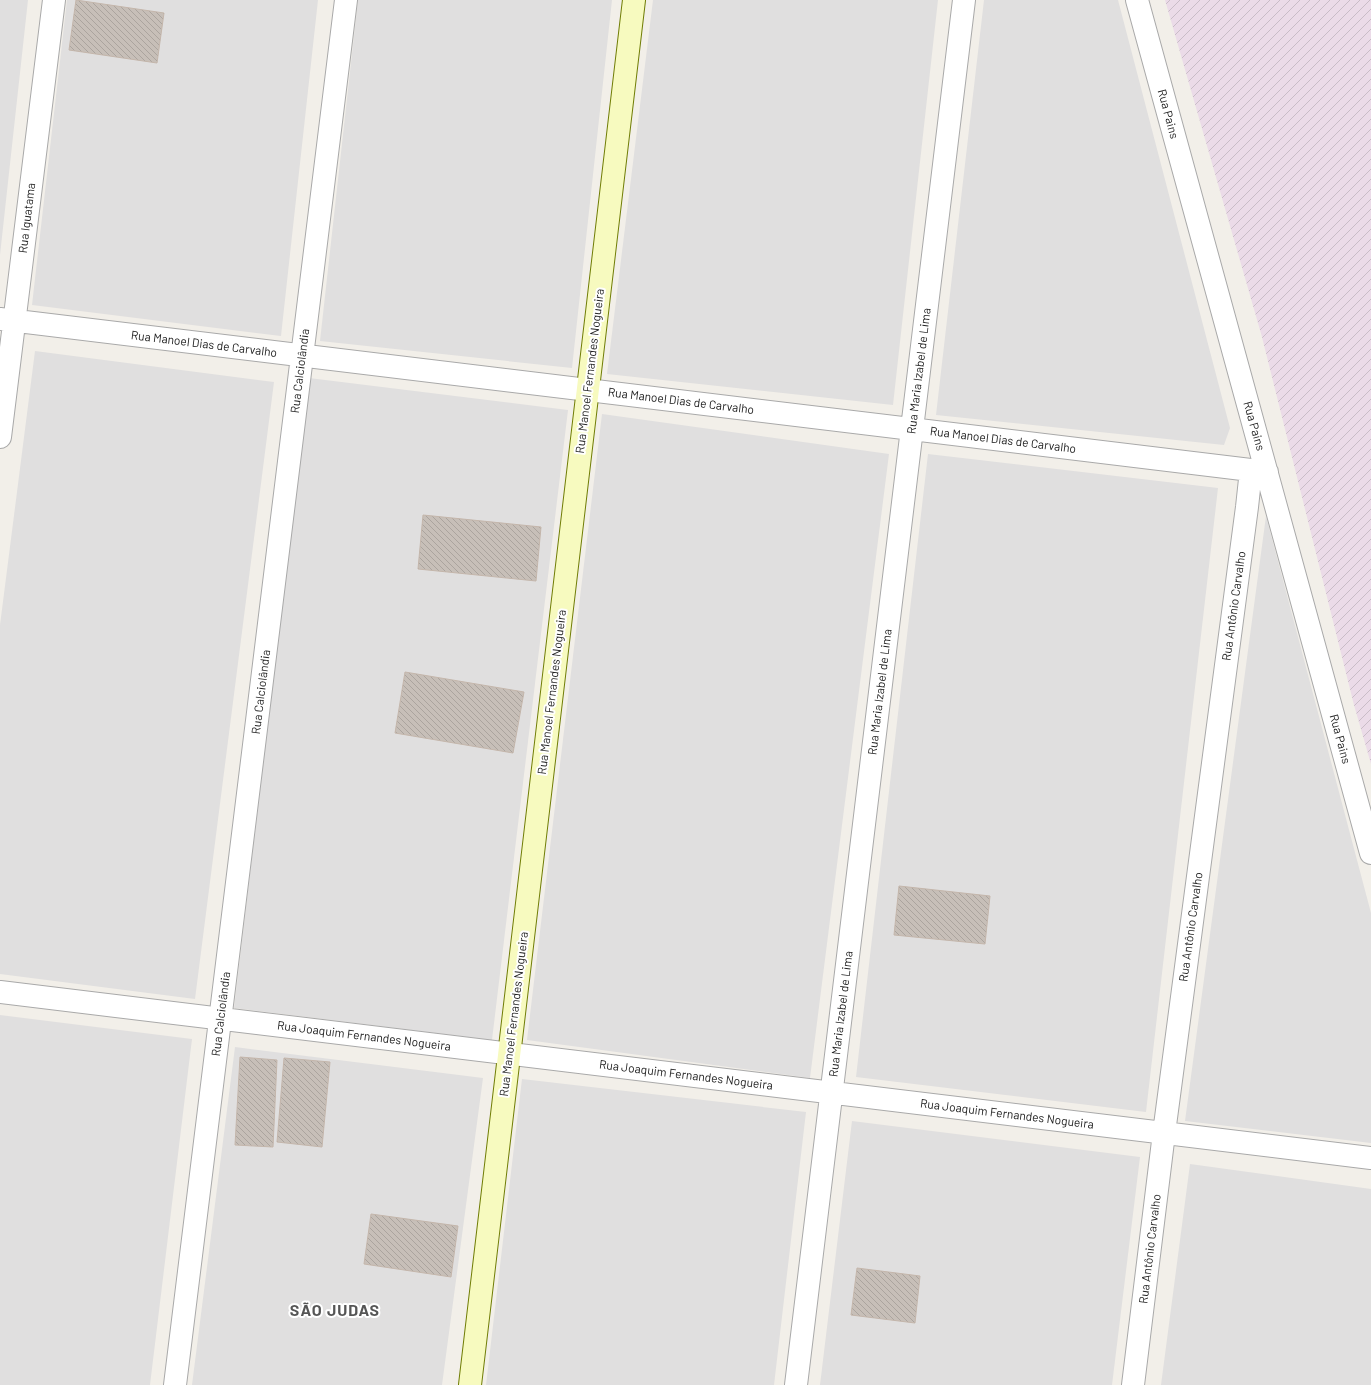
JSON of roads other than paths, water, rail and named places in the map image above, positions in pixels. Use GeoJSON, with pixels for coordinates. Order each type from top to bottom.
{"type":"FeatureCollection","features":[{"type":"Feature","properties":{"kind":"street","name":"Rua Iguatama"},"geometry":{"type":"LineString","coordinates":[[0,437],[7,320],[54,0]]}},
{"type":"Feature","properties":{"kind":"street","name":"Rua Calciolândia"},"geometry":{"type":"LineString","coordinates":[[175,1385],[346,0]]}},
{"type":"Feature","properties":{"kind":"street","name":"Rua Manoel Fernandes Nogueira"},"geometry":{"type":"LineString","coordinates":[[470,1385],[634,0]]}},
{"type":"Feature","properties":{"kind":"street","name":"Rua Maria Izabel de Lima"},"geometry":{"type":"LineString","coordinates":[[796,1385],[964,0]]}},
{"type":"Feature","properties":{"kind":"street","name":"Rua Pains"},"geometry":{"type":"LineString","coordinates":[[1137,0],[1259,471],[1371,853]]}},
{"type":"Feature","properties":{"kind":"street","name":"Rua Manoel Dias de Carvalho"},"geometry":{"type":"LineString","coordinates":[[7,320],[1259,471]]}},
{"type":"Feature","properties":{"kind":"street","name":"Rua Antônio Carvalho"},"geometry":{"type":"LineString","coordinates":[[1133,1385],[1164,1133],[1247,507],[1259,471]]}},
{"type":"Feature","properties":{"kind":"street","name":"Rua Joaquim Fernandes Nogueira"},"geometry":{"type":"LineString","coordinates":[[0,992],[1371,1158]]}},
{"type":"Feature","properties":{"kind":"district","name":"SÃO JUDAS"},"geometry":{"type":"Point","coordinates":[335,1310]}}]}
